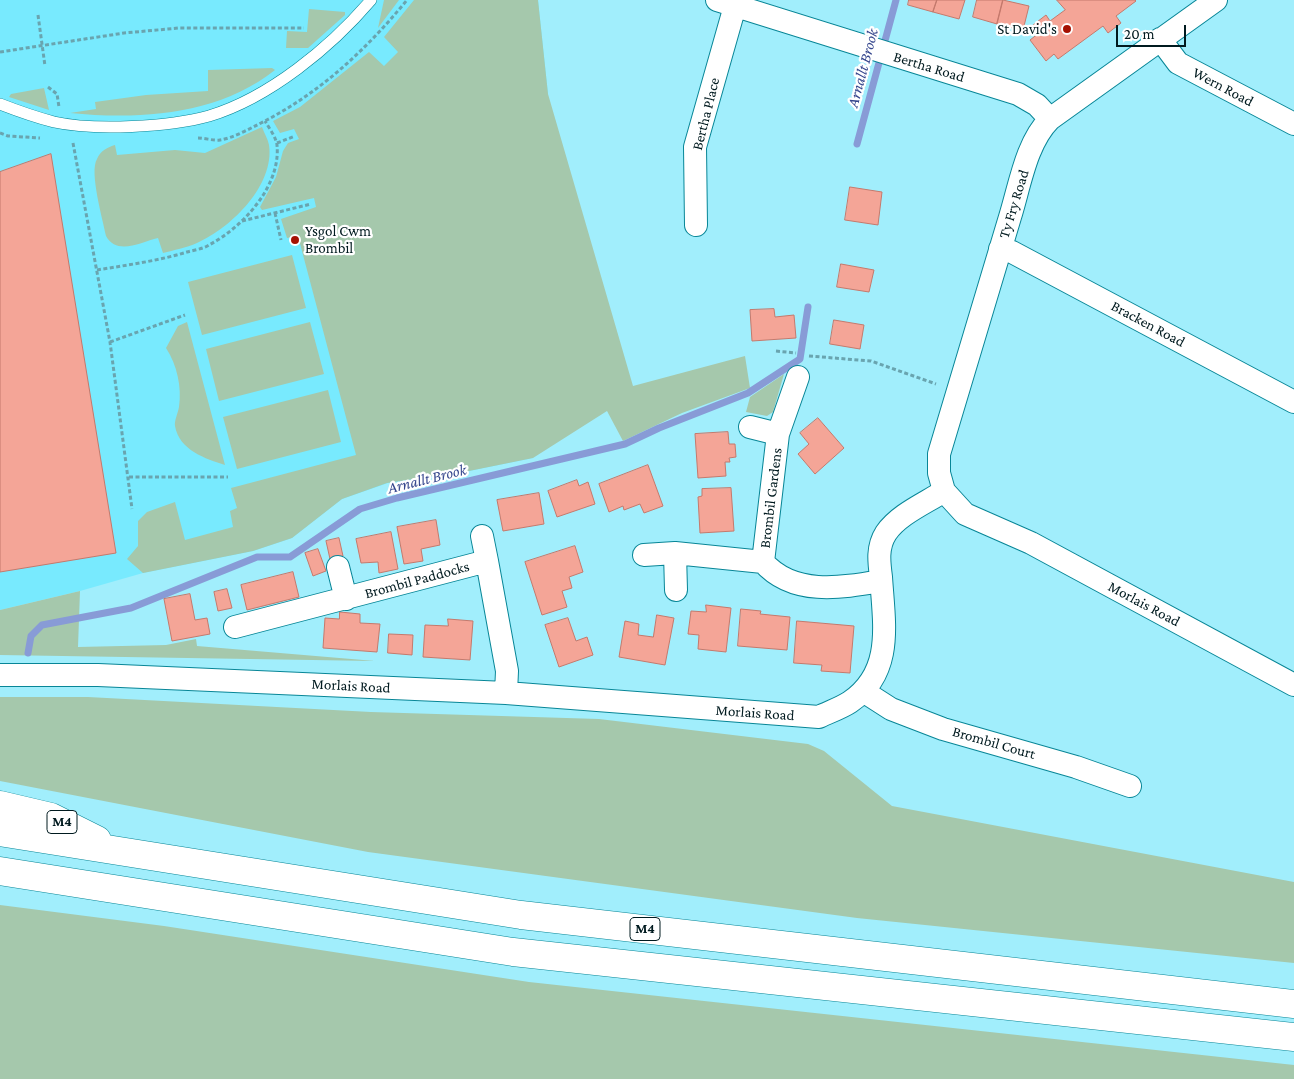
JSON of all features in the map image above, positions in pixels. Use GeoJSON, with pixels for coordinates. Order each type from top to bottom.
{"type":"FeatureCollection","features":[{"type":"Feature","properties":{"kind":"highway","name":"M4"},"geometry":{"type":"LineString","coordinates":[[0,805],[51,817],[120,852]]}},
{"type":"Feature","properties":{"kind":"highway","name":"M4"},"geometry":{"type":"LineString","coordinates":[[0,832],[521,915],[1294,1004]]}},
{"type":"Feature","properties":{"kind":"highway"},"geometry":{"type":"LineString","coordinates":[[0,872],[513,952],[1294,1037]]}},
{"type":"Feature","properties":{"kind":"street","name":"Ty Fry Road"},"geometry":{"type":"LineString","coordinates":[[944,491],[939,473],[940,454],[1031,150],[1043,126],[1050,119],[1216,0]]}},
{"type":"Feature","properties":{"kind":"street","name":"Bertha Road"},"geometry":{"type":"LineString","coordinates":[[726,3],[1018,94],[1037,105],[1050,119]]}},
{"type":"Feature","properties":{"kind":"street","name":"Bertha Place"},"geometry":{"type":"LineString","coordinates":[[696,225],[695,147],[726,3]]}},
{"type":"Feature","properties":{"kind":"street","name":"Wern Road"},"geometry":{"type":"LineString","coordinates":[[1160,40],[1178,63],[1294,124]]}},
{"type":"Feature","properties":{"kind":"street","name":"Bracken Road"},"geometry":{"type":"LineString","coordinates":[[1000,249],[1012,252],[1294,402]]}},
{"type":"Feature","properties":{"kind":"street","name":"Brombil Gardens"},"geometry":{"type":"LineString","coordinates":[[763,562],[778,434],[798,377]]}},
{"type":"Feature","properties":{"kind":"street","name":"Brombil Gardens"},"geometry":{"type":"LineString","coordinates":[[750,427],[778,434]]}},
{"type":"Feature","properties":{"kind":"street","name":"Morlais Road"},"geometry":{"type":"LineString","coordinates":[[0,675],[98,675],[506,693],[819,717],[850,703],[864,691],[878,672],[885,646],[879,552],[886,533],[901,518],[944,491],[965,514],[1031,543],[1294,685]]}},
{"type":"Feature","properties":{"kind":"street","name":"Brombil Paddocks"},"geometry":{"type":"LineString","coordinates":[[482,536],[507,671],[506,693]]}},
{"type":"Feature","properties":{"kind":"street","name":"Brombil Gardens"},"geometry":{"type":"LineString","coordinates":[[644,555],[675,553],[763,562],[773,573],[800,585],[826,588],[881,582]]}},
{"type":"Feature","properties":{"kind":"street"},"geometry":{"type":"LineString","coordinates":[[675,553],[676,590]]}},
{"type":"Feature","properties":{"kind":"street","name":"Brombil Paddocks"},"geometry":{"type":"LineString","coordinates":[[235,627],[346,600],[487,561]]}},
{"type":"Feature","properties":{"kind":"street","name":"Brombil Paddocks"},"geometry":{"type":"LineString","coordinates":[[338,567],[346,600]]}},
{"type":"Feature","properties":{"kind":"street","name":"Brombil Court"},"geometry":{"type":"LineString","coordinates":[[864,691],[891,709],[943,729],[1076,767],[1130,786]]}},
{"type":"Feature","properties":{"kind":"lane"},"geometry":{"type":"LineString","coordinates":[[0,104],[56,122],[88,126],[160,124],[208,116],[250,99],[302,64],[332,41],[371,0]]}},
{"type":"Feature","properties":{"kind":"path"},"geometry":{"type":"LineString","coordinates":[[38,15],[46,66]]}},
{"type":"Feature","properties":{"kind":"path"},"geometry":{"type":"LineString","coordinates":[[0,52],[124,33],[179,28],[304,28]]}},
{"type":"Feature","properties":{"kind":"path"},"geometry":{"type":"LineString","coordinates":[[48,87],[57,94],[57,112]]}},
{"type":"Feature","properties":{"kind":"path"},"geometry":{"type":"LineString","coordinates":[[96,270],[165,259],[209,246],[242,222],[255,207],[269,184],[277,158],[277,143],[265,121]]}},
{"type":"Feature","properties":{"kind":"path"},"geometry":{"type":"LineString","coordinates":[[277,143],[294,136]]}},
{"type":"Feature","properties":{"kind":"path"},"geometry":{"type":"LineString","coordinates":[[73,140],[110,342],[132,509]]}},
{"type":"Feature","properties":{"kind":"path"},"geometry":{"type":"LineString","coordinates":[[242,222],[311,204]]}},
{"type":"Feature","properties":{"kind":"path"},"geometry":{"type":"LineString","coordinates":[[275,213],[281,240]]}},
{"type":"Feature","properties":{"kind":"path"},"geometry":{"type":"LineString","coordinates":[[110,342],[185,314]]}},
{"type":"Feature","properties":{"kind":"path"},"geometry":{"type":"LineString","coordinates":[[776,351],[797,353]]}},
{"type":"Feature","properties":{"kind":"path"},"geometry":{"type":"LineString","coordinates":[[806,355],[871,361],[958,392]]}},
{"type":"Feature","properties":{"kind":"path"},"geometry":{"type":"LineString","coordinates":[[129,477],[228,477]]}},
{"type":"Feature","properties":{"kind":"shaded area","name":"Ysgol Cwm Brombil"},"geometry":{"type":"Polygon","coordinates":[[[0,0],[538,0],[548,94],[533,458],[469,471],[388,483],[342,499],[292,538],[253,551],[143,573],[80,591],[0,610],[0,0]]]}},
{"type":"Feature","properties":{"kind":"green space"},"geometry":{"type":"Polygon","coordinates":[[[384,0],[399,0],[378,28],[384,0]]]}},
{"type":"Feature","properties":{"kind":"green space"},"geometry":{"type":"Polygon","coordinates":[[[414,0],[538,0],[548,94],[633,386],[745,356],[750,388],[682,413],[623,441],[607,411],[533,458],[469,471],[387,483],[342,499],[292,538],[253,551],[143,573],[127,559],[138,546],[138,521],[147,512],[175,502],[185,540],[233,527],[230,511],[237,508],[231,488],[356,455],[298,236],[287,238],[281,219],[316,207],[314,198],[262,210],[260,207],[276,177],[283,151],[288,143],[299,139],[294,129],[280,133],[273,121],[300,107],[369,52],[384,66],[398,52],[384,37],[414,0]]]}},
{"type":"Feature","properties":{"kind":"green space"},"geometry":{"type":"Polygon","coordinates":[[[309,9],[345,12],[345,15],[308,48],[286,48],[287,31],[307,32],[309,9]]]}},
{"type":"Feature","properties":{"kind":"green space"},"geometry":{"type":"Polygon","coordinates":[[[272,68],[275,70],[253,85],[229,97],[178,111],[124,116],[70,113],[96,109],[95,102],[146,95],[208,91],[208,70],[272,68]]]}},
{"type":"Feature","properties":{"kind":"green space"},"geometry":{"type":"Polygon","coordinates":[[[44,88],[49,110],[9,97],[11,94],[44,88]]]}},
{"type":"Feature","properties":{"kind":"green space"},"geometry":{"type":"Polygon","coordinates":[[[262,127],[269,145],[269,160],[265,175],[258,190],[248,203],[223,227],[197,243],[163,253],[158,238],[130,246],[123,246],[116,245],[106,236],[97,196],[95,174],[97,159],[105,150],[115,145],[117,155],[175,150],[205,153],[262,127]]]}},
{"type":"Feature","properties":{"kind":"green space"},"geometry":{"type":"Polygon","coordinates":[[[292,255],[306,308],[202,335],[188,282],[292,255]]]}},
{"type":"Feature","properties":{"kind":"green space"},"geometry":{"type":"Polygon","coordinates":[[[187,322],[225,465],[194,452],[182,441],[175,426],[180,399],[179,384],[173,362],[166,348],[178,326],[187,322]]]}},
{"type":"Feature","properties":{"kind":"green space"},"geometry":{"type":"Polygon","coordinates":[[[310,322],[324,374],[219,401],[206,349],[310,322]]]}},
{"type":"Feature","properties":{"kind":"green space"},"geometry":{"type":"Polygon","coordinates":[[[784,374],[773,412],[767,416],[746,412],[750,397],[784,374]]]}},
{"type":"Feature","properties":{"kind":"green space"},"geometry":{"type":"Polygon","coordinates":[[[328,390],[341,442],[237,469],[223,417],[328,390]]]}},
{"type":"Feature","properties":{"kind":"green space"},"geometry":{"type":"Polygon","coordinates":[[[80,591],[78,647],[166,645],[196,639],[197,646],[375,661],[0,655],[0,610],[80,591]]]}},
{"type":"Feature","properties":{"kind":"green space"},"geometry":{"type":"Polygon","coordinates":[[[0,697],[88,697],[371,712],[599,719],[808,744],[824,751],[892,806],[1294,882],[1294,963],[857,918],[368,852],[0,781],[0,697]]]}},
{"type":"Feature","properties":{"kind":"green space"},"geometry":{"type":"Polygon","coordinates":[[[0,905],[164,926],[529,982],[1294,1065],[1294,1079],[0,1079],[0,905]]]}},
{"type":"Feature","properties":{"kind":"building"},"geometry":{"type":"Polygon","coordinates":[[[909,0],[937,0],[933,12],[908,5],[909,0]]]}},
{"type":"Feature","properties":{"kind":"building"},"geometry":{"type":"Polygon","coordinates":[[[937,0],[965,0],[959,19],[933,12],[937,0]]]}},
{"type":"Feature","properties":{"kind":"building"},"geometry":{"type":"Polygon","coordinates":[[[977,0],[1003,0],[997,24],[973,17],[977,0]]]}},
{"type":"Feature","properties":{"kind":"building"},"geometry":{"type":"Polygon","coordinates":[[[1003,0],[1029,6],[1023,30],[997,24],[1003,0]]]}},
{"type":"Feature","properties":{"kind":"building","name":"St David's"},"geometry":{"type":"Polygon","coordinates":[[[1057,0],[1136,1],[1116,16],[1121,23],[1108,33],[1103,26],[1058,59],[1054,54],[1046,61],[1030,40],[1039,33],[1033,25],[1046,15],[1050,21],[1065,10],[1057,0]]]}},
{"type":"Feature","properties":{"kind":"building"},"geometry":{"type":"Polygon","coordinates":[[[51,154],[116,553],[0,572],[0,172],[51,154]]]}},
{"type":"Feature","properties":{"kind":"building"},"geometry":{"type":"Polygon","coordinates":[[[850,187],[882,192],[878,225],[845,220],[850,187]]]}},
{"type":"Feature","properties":{"kind":"building"},"geometry":{"type":"Polygon","coordinates":[[[841,264],[874,270],[869,292],[837,287],[841,264]]]}},
{"type":"Feature","properties":{"kind":"building"},"geometry":{"type":"Polygon","coordinates":[[[774,309],[775,317],[794,315],[796,338],[752,341],[750,310],[774,309]]]}},
{"type":"Feature","properties":{"kind":"building"},"geometry":{"type":"Polygon","coordinates":[[[834,320],[864,325],[860,349],[830,344],[834,320]]]}},
{"type":"Feature","properties":{"kind":"building"},"geometry":{"type":"Polygon","coordinates":[[[818,418],[844,448],[815,474],[798,454],[809,444],[800,433],[818,418]]]}},
{"type":"Feature","properties":{"kind":"building"},"geometry":{"type":"Polygon","coordinates":[[[728,432],[729,444],[735,444],[736,457],[729,458],[730,462],[725,462],[726,476],[698,478],[695,434],[728,432]]]}},
{"type":"Feature","properties":{"kind":"building"},"geometry":{"type":"Polygon","coordinates":[[[648,465],[663,506],[644,513],[640,504],[624,510],[623,506],[609,512],[599,484],[648,465]]]}},
{"type":"Feature","properties":{"kind":"building"},"geometry":{"type":"Polygon","coordinates":[[[577,480],[579,486],[588,482],[595,504],[557,517],[548,491],[577,480]]]}},
{"type":"Feature","properties":{"kind":"building"},"geometry":{"type":"Polygon","coordinates":[[[731,488],[734,531],[700,533],[698,497],[702,496],[702,489],[731,488]]]}},
{"type":"Feature","properties":{"kind":"building"},"geometry":{"type":"Polygon","coordinates":[[[539,493],[544,524],[503,531],[497,500],[539,493]]]}},
{"type":"Feature","properties":{"kind":"building"},"geometry":{"type":"Polygon","coordinates":[[[436,520],[440,545],[421,549],[423,561],[404,564],[397,527],[436,520]]]}},
{"type":"Feature","properties":{"kind":"building"},"geometry":{"type":"Polygon","coordinates":[[[391,532],[398,569],[379,573],[378,562],[361,563],[356,539],[391,532]]]}},
{"type":"Feature","properties":{"kind":"building"},"geometry":{"type":"Polygon","coordinates":[[[339,538],[343,556],[330,559],[326,541],[339,538]]]}},
{"type":"Feature","properties":{"kind":"building"},"geometry":{"type":"Polygon","coordinates":[[[575,546],[583,572],[569,577],[572,588],[562,591],[567,607],[542,615],[525,562],[575,546]]]}},
{"type":"Feature","properties":{"kind":"building"},"geometry":{"type":"Polygon","coordinates":[[[318,549],[326,571],[313,576],[305,553],[318,549]]]}},
{"type":"Feature","properties":{"kind":"building"},"geometry":{"type":"Polygon","coordinates":[[[293,572],[299,597],[247,610],[241,585],[293,572]]]}},
{"type":"Feature","properties":{"kind":"building"},"geometry":{"type":"Polygon","coordinates":[[[227,589],[232,608],[218,611],[214,592],[227,589]]]}},
{"type":"Feature","properties":{"kind":"building"},"geometry":{"type":"Polygon","coordinates":[[[190,594],[195,620],[207,618],[210,634],[172,641],[164,599],[190,594]]]}},
{"type":"Feature","properties":{"kind":"building"},"geometry":{"type":"Polygon","coordinates":[[[706,605],[731,608],[726,652],[698,649],[699,635],[688,634],[691,611],[706,612],[706,605]]]}},
{"type":"Feature","properties":{"kind":"building"},"geometry":{"type":"Polygon","coordinates":[[[741,609],[761,611],[760,614],[790,617],[787,650],[738,646],[741,609]]]}},
{"type":"Feature","properties":{"kind":"building"},"geometry":{"type":"Polygon","coordinates":[[[340,612],[360,614],[360,623],[380,624],[377,652],[323,648],[325,618],[339,619],[340,612]]]}},
{"type":"Feature","properties":{"kind":"building"},"geometry":{"type":"Polygon","coordinates":[[[657,615],[674,618],[665,665],[619,657],[625,621],[639,624],[638,635],[653,637],[657,615]]]}},
{"type":"Feature","properties":{"kind":"building"},"geometry":{"type":"Polygon","coordinates":[[[568,618],[576,641],[587,637],[593,655],[559,667],[545,625],[568,618]]]}},
{"type":"Feature","properties":{"kind":"building"},"geometry":{"type":"Polygon","coordinates":[[[448,619],[473,621],[470,660],[423,657],[425,625],[448,626],[448,619]]]}},
{"type":"Feature","properties":{"kind":"building"},"geometry":{"type":"Polygon","coordinates":[[[797,621],[854,626],[850,673],[821,671],[822,665],[794,663],[797,621]]]}},
{"type":"Feature","properties":{"kind":"building"},"geometry":{"type":"Polygon","coordinates":[[[389,634],[413,635],[412,655],[388,653],[389,634]]]}},
{"type":"Feature","properties":{"kind":"waterway","name":"Arnallt Brook"},"geometry":{"type":"LineString","coordinates":[[857,144],[896,0]]}},
{"type":"Feature","properties":{"kind":"waterway","name":"Arnallt Brook"},"geometry":{"type":"LineString","coordinates":[[28,653],[31,636],[42,625],[131,608],[257,557],[290,557],[360,509],[397,498],[625,444],[659,428],[748,393],[800,359],[808,307]]}},
{"type":"Feature","properties":{"kind":"place","name":"St David's"},"geometry":{"type":"Point","coordinates":[1067,29]}},
{"type":"Feature","properties":{"kind":"place","name":"Ysgol Cwm Brombil"},"geometry":{"type":"Point","coordinates":[295,240]}}]}
